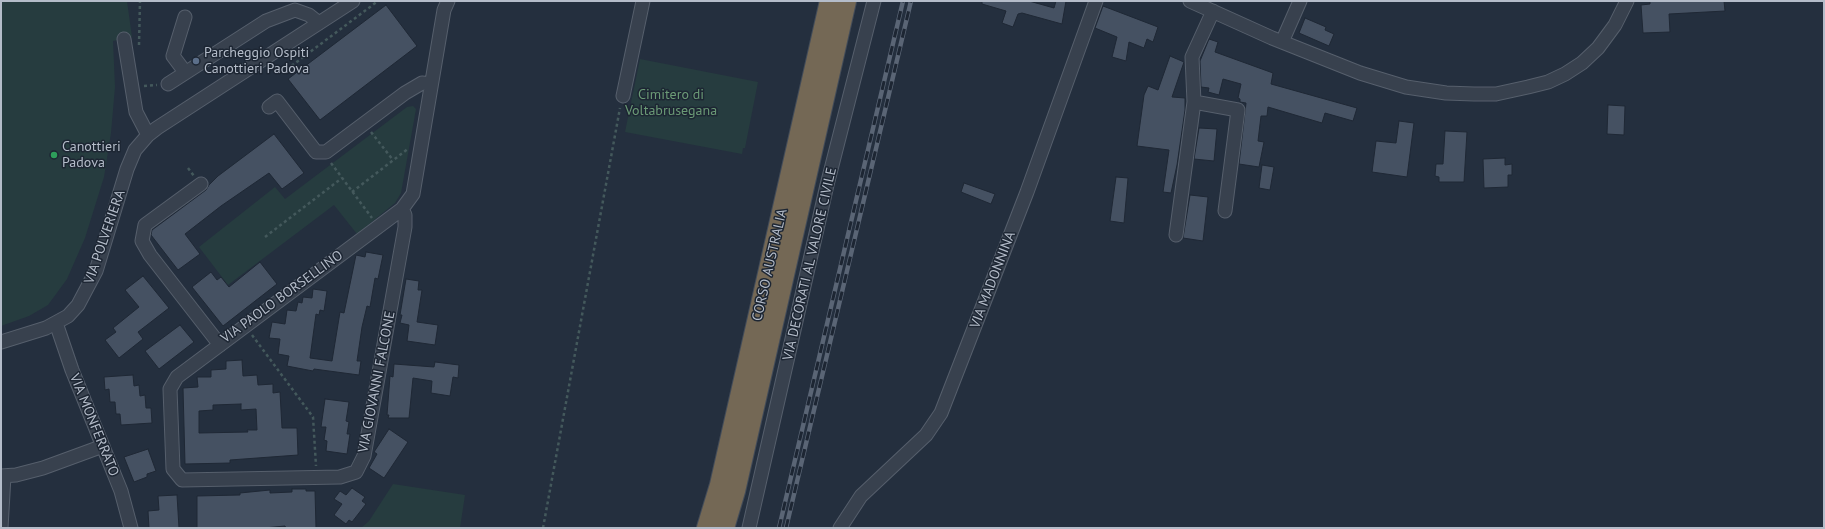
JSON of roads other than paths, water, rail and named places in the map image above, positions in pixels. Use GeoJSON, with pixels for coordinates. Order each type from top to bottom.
{"type":"FeatureCollection","features":[{"type":"Feature","properties":{"kind":"highway","name":"CORSO AUSTRALIA"},"geometry":{"type":"LineString","coordinates":[[707,528],[720,485],[830,1]]}},
{"type":"Feature","properties":{"kind":"highway","name":"CORSO AUSTRALIA"},"geometry":{"type":"LineString","coordinates":[[724,528],[735,492],[846,1]]}},
{"type":"Feature","properties":{"kind":"street"},"geometry":{"type":"LineString","coordinates":[[168,84],[266,21],[295,10],[309,15],[319,23],[354,1]]}},
{"type":"Feature","properties":{"kind":"street"},"geometry":{"type":"LineString","coordinates":[[623,96],[643,1]]}},
{"type":"Feature","properties":{"kind":"street","name":"VIA DECORATI AL VALORE CIVILE"},"geometry":{"type":"LineString","coordinates":[[749,528],[827,185],[874,1]]}},
{"type":"Feature","properties":{"kind":"street","name":"VIA MADONNINA"},"geometry":{"type":"LineString","coordinates":[[840,528],[861,496],[926,435],[941,413],[1024,199],[1096,1]]}},
{"type":"Feature","properties":{"kind":"street"},"geometry":{"type":"LineString","coordinates":[[1190,1],[1282,42],[1360,73],[1406,87],[1446,93],[1496,94],[1548,82],[1582,64],[1598,48],[1615,25],[1627,1]]}},
{"type":"Feature","properties":{"kind":"street"},"geometry":{"type":"LineString","coordinates":[[1282,42],[1300,1]]}},
{"type":"Feature","properties":{"kind":"street"},"geometry":{"type":"LineString","coordinates":[[402,209],[413,194],[444,4]]}},
{"type":"Feature","properties":{"kind":"street"},"geometry":{"type":"LineString","coordinates":[[1176,235],[1194,102],[1192,57],[1213,11]]}},
{"type":"Feature","properties":{"kind":"street"},"geometry":{"type":"LineString","coordinates":[[185,17],[173,56],[185,72]]}},
{"type":"Feature","properties":{"kind":"street","name":"VIA POLVERIERA"},"geometry":{"type":"LineString","coordinates":[[1,342],[37,331],[56,323],[68,316],[78,305],[88,288],[106,242],[127,169],[135,150],[148,135],[319,23]]}},
{"type":"Feature","properties":{"kind":"street"},"geometry":{"type":"LineString","coordinates":[[124,39],[136,112],[148,135]]}},
{"type":"Feature","properties":{"kind":"street"},"geometry":{"type":"LineString","coordinates":[[269,107],[277,101],[316,152],[326,152],[415,87],[422,83],[431,84]]}},
{"type":"Feature","properties":{"kind":"street"},"geometry":{"type":"LineString","coordinates":[[1194,102],[1238,110],[1225,211]]}},
{"type":"Feature","properties":{"kind":"street","name":"VIA PAOLO BORSELLINO"},"geometry":{"type":"LineString","coordinates":[[201,184],[145,225],[142,241],[150,255],[220,345],[402,209]]}},
{"type":"Feature","properties":{"kind":"street","name":"VIA GIOVANNI FALCONE"},"geometry":{"type":"LineString","coordinates":[[220,345],[177,377],[170,389],[173,469],[182,480],[316,476],[340,477],[356,472],[364,456],[405,227],[405,215],[402,209]]}},
{"type":"Feature","properties":{"kind":"street","name":"VIA MONFERRATO"},"geometry":{"type":"LineString","coordinates":[[56,323],[72,370],[121,491],[131,528]]}},
{"type":"Feature","properties":{"kind":"street"},"geometry":{"type":"LineString","coordinates":[[2,528],[2,476],[16,475],[43,468],[103,446]]}},
{"type":"Feature","properties":{"kind":"railway"},"geometry":{"type":"LineString","coordinates":[[779,528],[903,1]]}},
{"type":"Feature","properties":{"kind":"railway"},"geometry":{"type":"LineString","coordinates":[[786,528],[911,1]]}},
{"type":"Feature","properties":{"kind":"place","name":"Parcheggio Ospiti Canottieri Padova"},"geometry":{"type":"Point","coordinates":[196,61]}},
{"type":"Feature","properties":{"kind":"place","name":"Canottieri Padova"},"geometry":{"type":"Point","coordinates":[54,155]}},
{"type":"Feature","properties":{"kind":"park label","name":"Cimitero di Voltabrusegana"},"geometry":{"type":"Point","coordinates":[671,104]}}]}
